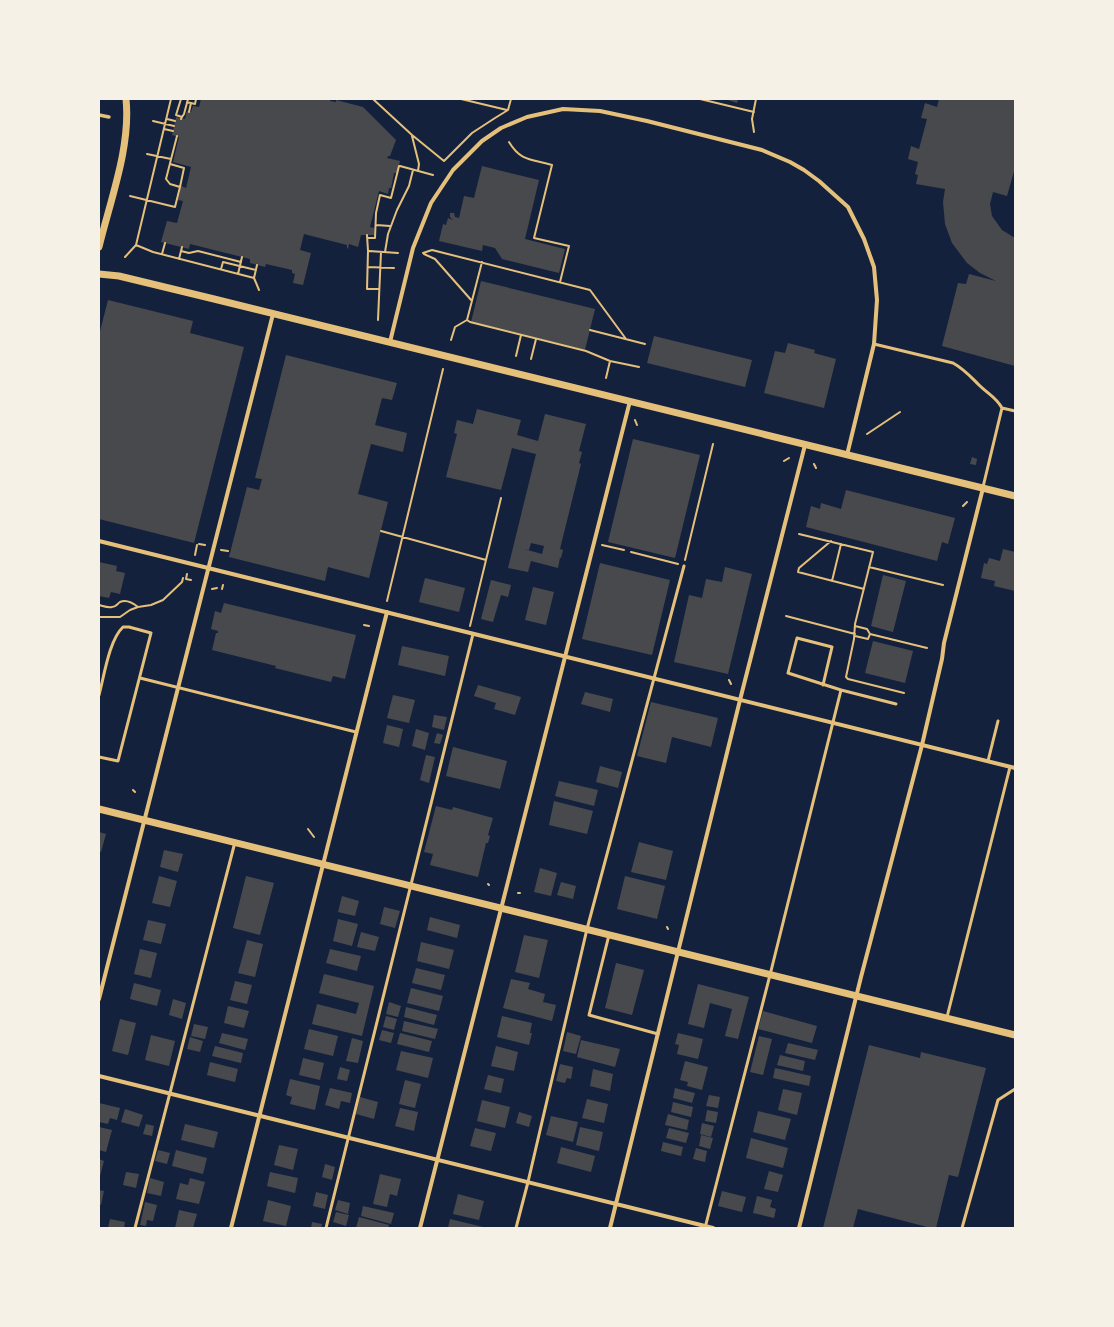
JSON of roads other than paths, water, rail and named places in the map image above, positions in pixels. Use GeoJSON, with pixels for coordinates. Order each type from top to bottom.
{"type":"FeatureCollection","features":[{"type":"Feature","properties":{"kind":"street"},"geometry":{"type":"LineString","coordinates":[[99,247],[120,166],[127,121],[126,99]]}},
{"type":"Feature","properties":{"kind":"street"},"geometry":{"type":"LineString","coordinates":[[390,342],[413,248],[431,203],[452,170],[482,141],[501,128],[527,118],[563,110],[600,111],[647,121],[762,150],[790,162],[819,181],[848,207],[864,239],[874,267],[877,300],[874,344],[847,455]]}},
{"type":"Feature","properties":{"kind":"street"},"geometry":{"type":"LineString","coordinates":[[99,115],[109,117]]}},
{"type":"Feature","properties":{"kind":"street"},"geometry":{"type":"LineString","coordinates":[[99,274],[119,276],[1015,496]]}},
{"type":"Feature","properties":{"kind":"street"},"geometry":{"type":"LineString","coordinates":[[99,999],[273,314]]}},
{"type":"Feature","properties":{"kind":"street"},"geometry":{"type":"LineString","coordinates":[[420,1228],[630,401]]}},
{"type":"Feature","properties":{"kind":"street"},"geometry":{"type":"LineString","coordinates":[[610,1228],[740,700],[805,445]]}},
{"type":"Feature","properties":{"kind":"street"},"geometry":{"type":"LineString","coordinates":[[799,1228],[922,745],[942,660],[944,643],[983,488]]}},
{"type":"Feature","properties":{"kind":"street"},"geometry":{"type":"LineString","coordinates":[[99,541],[1013,767]]}},
{"type":"Feature","properties":{"kind":"street"},"geometry":{"type":"LineString","coordinates":[[231,1228],[387,612]]}},
{"type":"Feature","properties":{"kind":"street"},"geometry":{"type":"LineString","coordinates":[[99,809],[1015,1035]]}},
{"type":"Feature","properties":{"kind":"street"},"geometry":{"type":"LineString","coordinates":[[99,1076],[713,1228]]}},
{"type":"Feature","properties":{"kind":"lane"},"geometry":{"type":"LineString","coordinates":[[874,344],[952,363],[962,368],[980,386],[998,400],[1002,408],[983,488]]}},
{"type":"Feature","properties":{"kind":"lane"},"geometry":{"type":"LineString","coordinates":[[1002,408],[1015,411]]}},
{"type":"Feature","properties":{"kind":"lane"},"geometry":{"type":"LineString","coordinates":[[516,1228],[587,929],[684,566]]}},
{"type":"Feature","properties":{"kind":"lane"},"geometry":{"type":"LineString","coordinates":[[99,695],[112,644],[118,631],[123,627],[129,627],[151,633],[118,762],[99,757]]}},
{"type":"Feature","properties":{"kind":"lane"},"geometry":{"type":"LineString","coordinates":[[326,1228],[411,886],[470,633]]}},
{"type":"Feature","properties":{"kind":"lane"},"geometry":{"type":"LineString","coordinates":[[823,685],[832,647],[797,638],[788,673],[823,685],[896,704]]}},
{"type":"Feature","properties":{"kind":"lane"},"geometry":{"type":"LineString","coordinates":[[140,678],[356,732]]}},
{"type":"Feature","properties":{"kind":"lane"},"geometry":{"type":"LineString","coordinates":[[705,1227],[841,690]]}},
{"type":"Feature","properties":{"kind":"lane"},"geometry":{"type":"LineString","coordinates":[[988,761],[998,721]]}},
{"type":"Feature","properties":{"kind":"lane"},"geometry":{"type":"LineString","coordinates":[[947,1018],[1013,767]]}},
{"type":"Feature","properties":{"kind":"lane"},"geometry":{"type":"LineString","coordinates":[[135,1228],[235,842]]}},
{"type":"Feature","properties":{"kind":"lane"},"geometry":{"type":"LineString","coordinates":[[609,935],[589,1015],[658,1034]]}},
{"type":"Feature","properties":{"kind":"lane"},"geometry":{"type":"LineString","coordinates":[[962,1228],[998,1100],[1015,1089]]}}]}
